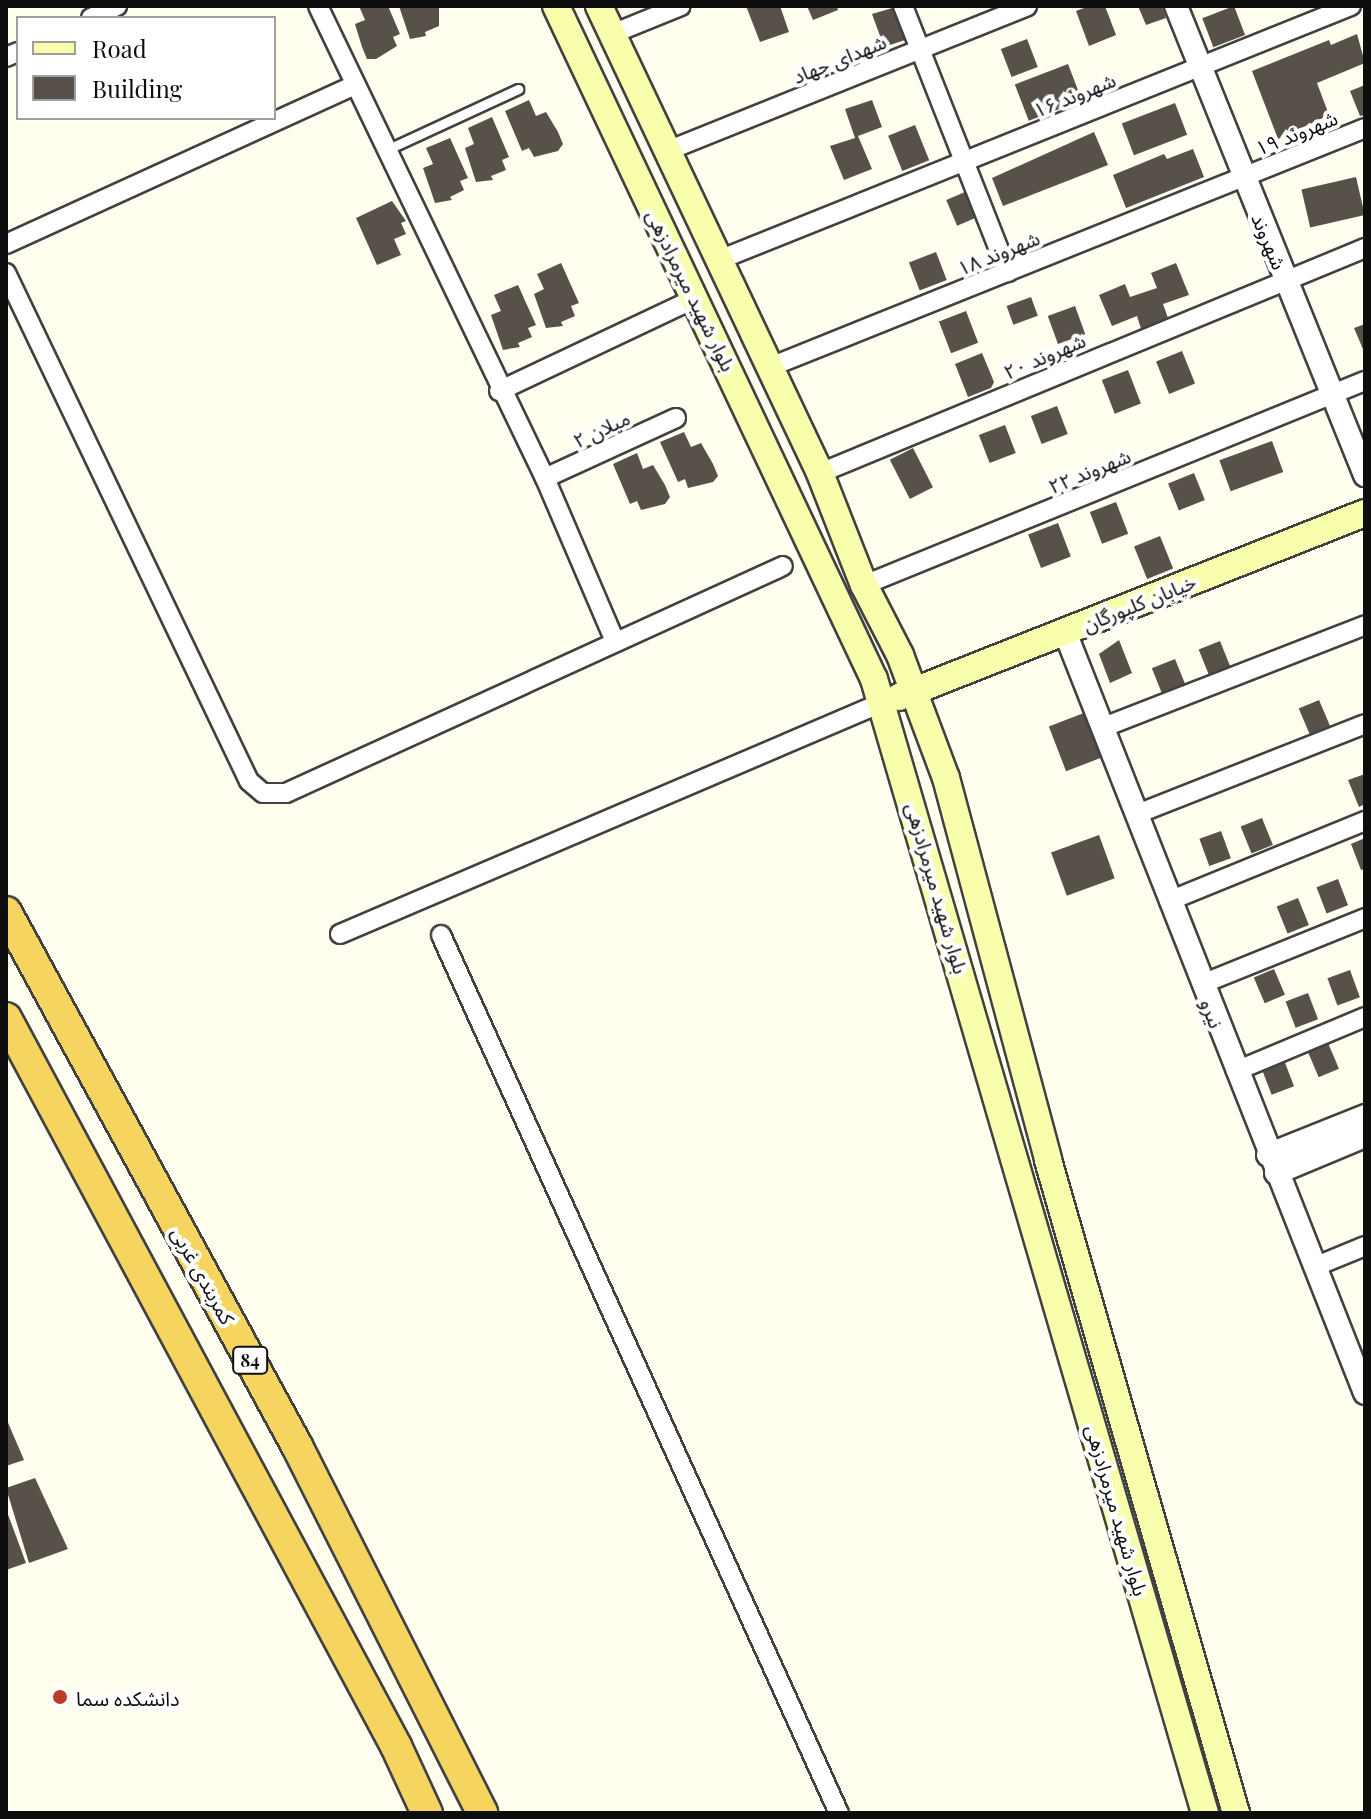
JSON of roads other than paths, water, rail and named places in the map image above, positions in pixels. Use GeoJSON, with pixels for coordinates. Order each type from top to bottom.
{"type":"FeatureCollection","features":[{"type":"Feature","properties":{"kind":"highway","name":"کمربندی غربی"},"geometry":{"type":"LineString","coordinates":[[6,912],[297,1446],[482,1813]]}},
{"type":"Feature","properties":{"kind":"highway"},"geometry":{"type":"LineString","coordinates":[[6,1018],[396,1746],[427,1813]]}},
{"type":"Feature","properties":{"kind":"main road","name":"بلوار شهید میرمرادزهی"},"geometry":{"type":"LineString","coordinates":[[556,6],[696,298],[881,703],[1205,1813]]}},
{"type":"Feature","properties":{"kind":"main road","name":"بلوار شهید میرمرادزهی"},"geometry":{"type":"LineString","coordinates":[[599,6],[820,473],[864,585],[914,692],[946,778],[1048,1160],[1236,1813]]}},
{"type":"Feature","properties":{"kind":"main road","name":"خیابان کلپورگان"},"geometry":{"type":"LineString","coordinates":[[881,703],[1365,513]]}},
{"type":"Feature","properties":{"kind":"street"},"geometry":{"type":"LineString","coordinates":[[95,16],[117,6]]}},
{"type":"Feature","properties":{"kind":"street"},"geometry":{"type":"LineString","coordinates":[[318,6],[499,391],[545,478],[614,639]]}},
{"type":"Feature","properties":{"kind":"street"},"geometry":{"type":"LineString","coordinates":[[612,34],[681,6]]}},
{"type":"Feature","properties":{"kind":"street"},"geometry":{"type":"LineString","coordinates":[[903,6],[1008,272]]}},
{"type":"Feature","properties":{"kind":"street","name":"شهدای جهاد"},"geometry":{"type":"LineString","coordinates":[[667,151],[1027,6]]}},
{"type":"Feature","properties":{"kind":"street","name":"شهروند"},"geometry":{"type":"LineString","coordinates":[[1176,6],[1330,396],[1365,475]]}},
{"type":"Feature","properties":{"kind":"street","name":"شهروند ۱۶"},"geometry":{"type":"LineString","coordinates":[[719,260],[1351,6]]}},
{"type":"Feature","properties":{"kind":"street"},"geometry":{"type":"LineString","coordinates":[[6,244],[355,85]]}},
{"type":"Feature","properties":{"kind":"street","name":"شهروند ۱۹"},"geometry":{"type":"LineString","coordinates":[[1243,177],[1365,128]]}},
{"type":"Feature","properties":{"kind":"street","name":"شهروند ۱۸"},"geometry":{"type":"LineString","coordinates":[[770,367],[1243,177]]}},
{"type":"Feature","properties":{"kind":"street","name":"شهروند ۲۰"},"geometry":{"type":"LineString","coordinates":[[820,473],[1285,277],[1365,248]]}},
{"type":"Feature","properties":{"kind":"street"},"geometry":{"type":"LineString","coordinates":[[6,273],[249,781],[263,793],[286,793],[614,639],[783,566]]}},
{"type":"Feature","properties":{"kind":"street"},"geometry":{"type":"LineString","coordinates":[[499,391],[696,298]]}},
{"type":"Feature","properties":{"kind":"street","name":"شهروند ۲۲"},"geometry":{"type":"LineString","coordinates":[[864,585],[1365,381]]}},
{"type":"Feature","properties":{"kind":"street","name":"میلان ۲"},"geometry":{"type":"LineString","coordinates":[[545,478],[676,418]]}},
{"type":"Feature","properties":{"kind":"street"},"geometry":{"type":"LineString","coordinates":[[1104,727],[1365,625]]}},
{"type":"Feature","properties":{"kind":"street","name":"نیرو"},"geometry":{"type":"LineString","coordinates":[[1065,632],[1314,1267],[1356,1345],[1365,1393]]}},
{"type":"Feature","properties":{"kind":"street"},"geometry":{"type":"LineString","coordinates":[[340,934],[881,703]]}},
{"type":"Feature","properties":{"kind":"street"},"geometry":{"type":"LineString","coordinates":[[1137,814],[1365,724]]}},
{"type":"Feature","properties":{"kind":"street"},"geometry":{"type":"LineString","coordinates":[[1169,901],[1365,821]]}},
{"type":"Feature","properties":{"kind":"street"},"geometry":{"type":"LineString","coordinates":[[1202,984],[1365,918]]}},
{"type":"Feature","properties":{"kind":"street"},"geometry":{"type":"LineString","coordinates":[[441,935],[839,1813]]}},
{"type":"Feature","properties":{"kind":"street"},"geometry":{"type":"LineString","coordinates":[[1236,1071],[1365,1017]]}},
{"type":"Feature","properties":{"kind":"street"},"geometry":{"type":"LineString","coordinates":[[1272,1164],[1365,1116]]}},
{"type":"Feature","properties":{"kind":"street"},"geometry":{"type":"LineString","coordinates":[[1272,1164],[1365,1136]]}},
{"type":"Feature","properties":{"kind":"street"},"geometry":{"type":"LineString","coordinates":[[1314,1267],[1365,1246]]}},
{"type":"Feature","properties":{"kind":"lane"},"geometry":{"type":"LineString","coordinates":[[384,151],[518,89]]}},
{"type":"Feature","properties":{"kind":"place","name":"دانشکده سما"},"geometry":{"type":"Point","coordinates":[60,1697]}}]}
